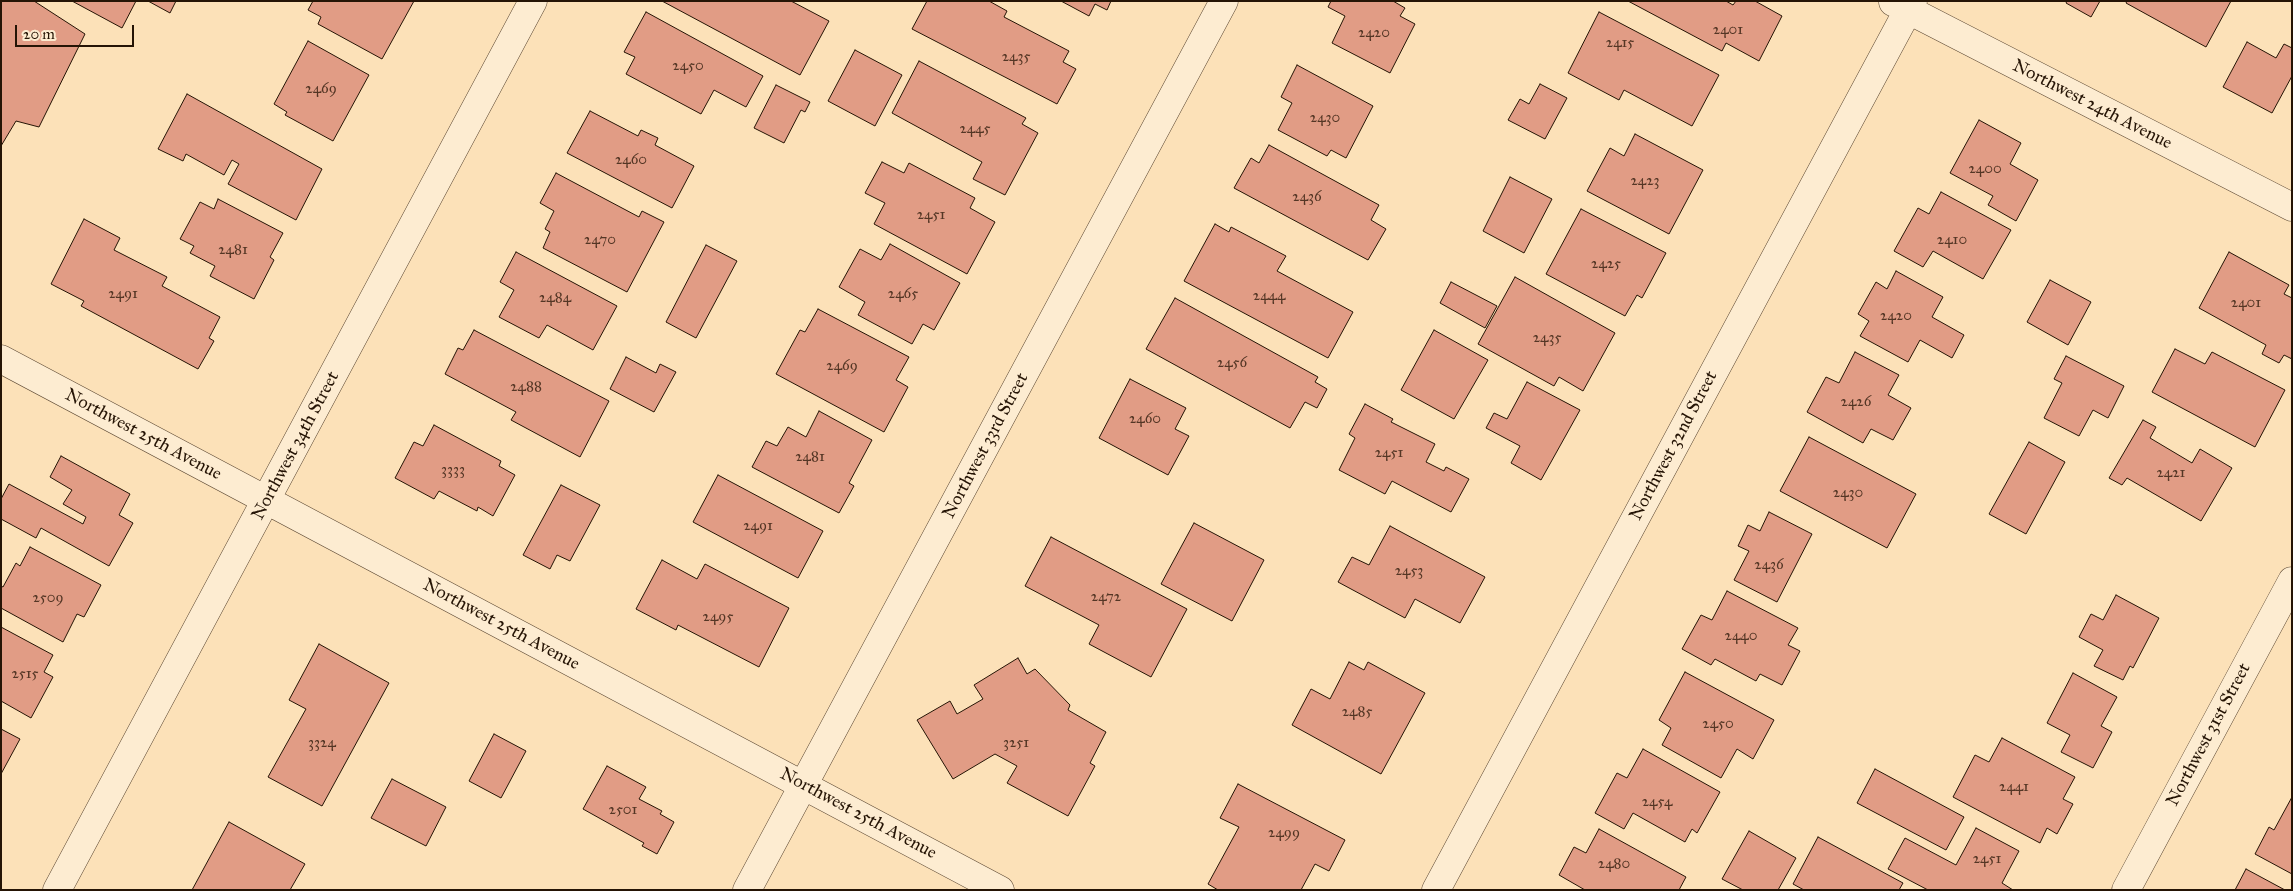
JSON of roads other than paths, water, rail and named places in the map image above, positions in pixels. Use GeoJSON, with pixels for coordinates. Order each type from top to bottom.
{"type":"FeatureCollection","features":[{"type":"Feature","properties":{"kind":"street","name":"Northwest 34th Street"},"geometry":{"type":"LineString","coordinates":[[57,890],[533,1]]}},
{"type":"Feature","properties":{"kind":"street","name":"Northwest 33rd Street"},"geometry":{"type":"LineString","coordinates":[[747,890],[1224,1]]}},
{"type":"Feature","properties":{"kind":"street","name":"Northwest 24th Avenue"},"geometry":{"type":"LineString","coordinates":[[1905,4],[2292,207]]}},
{"type":"Feature","properties":{"kind":"street","name":"Northwest 32nd Street"},"geometry":{"type":"LineString","coordinates":[[1436,890],[1905,4]]}},
{"type":"Feature","properties":{"kind":"street","name":"Northwest 25th Avenue"},"geometry":{"type":"LineString","coordinates":[[1,359],[1000,890]]}},
{"type":"Feature","properties":{"kind":"street","name":"Northwest 31st Street"},"geometry":{"type":"LineString","coordinates":[[2126,890],[2292,581]]}}]}
